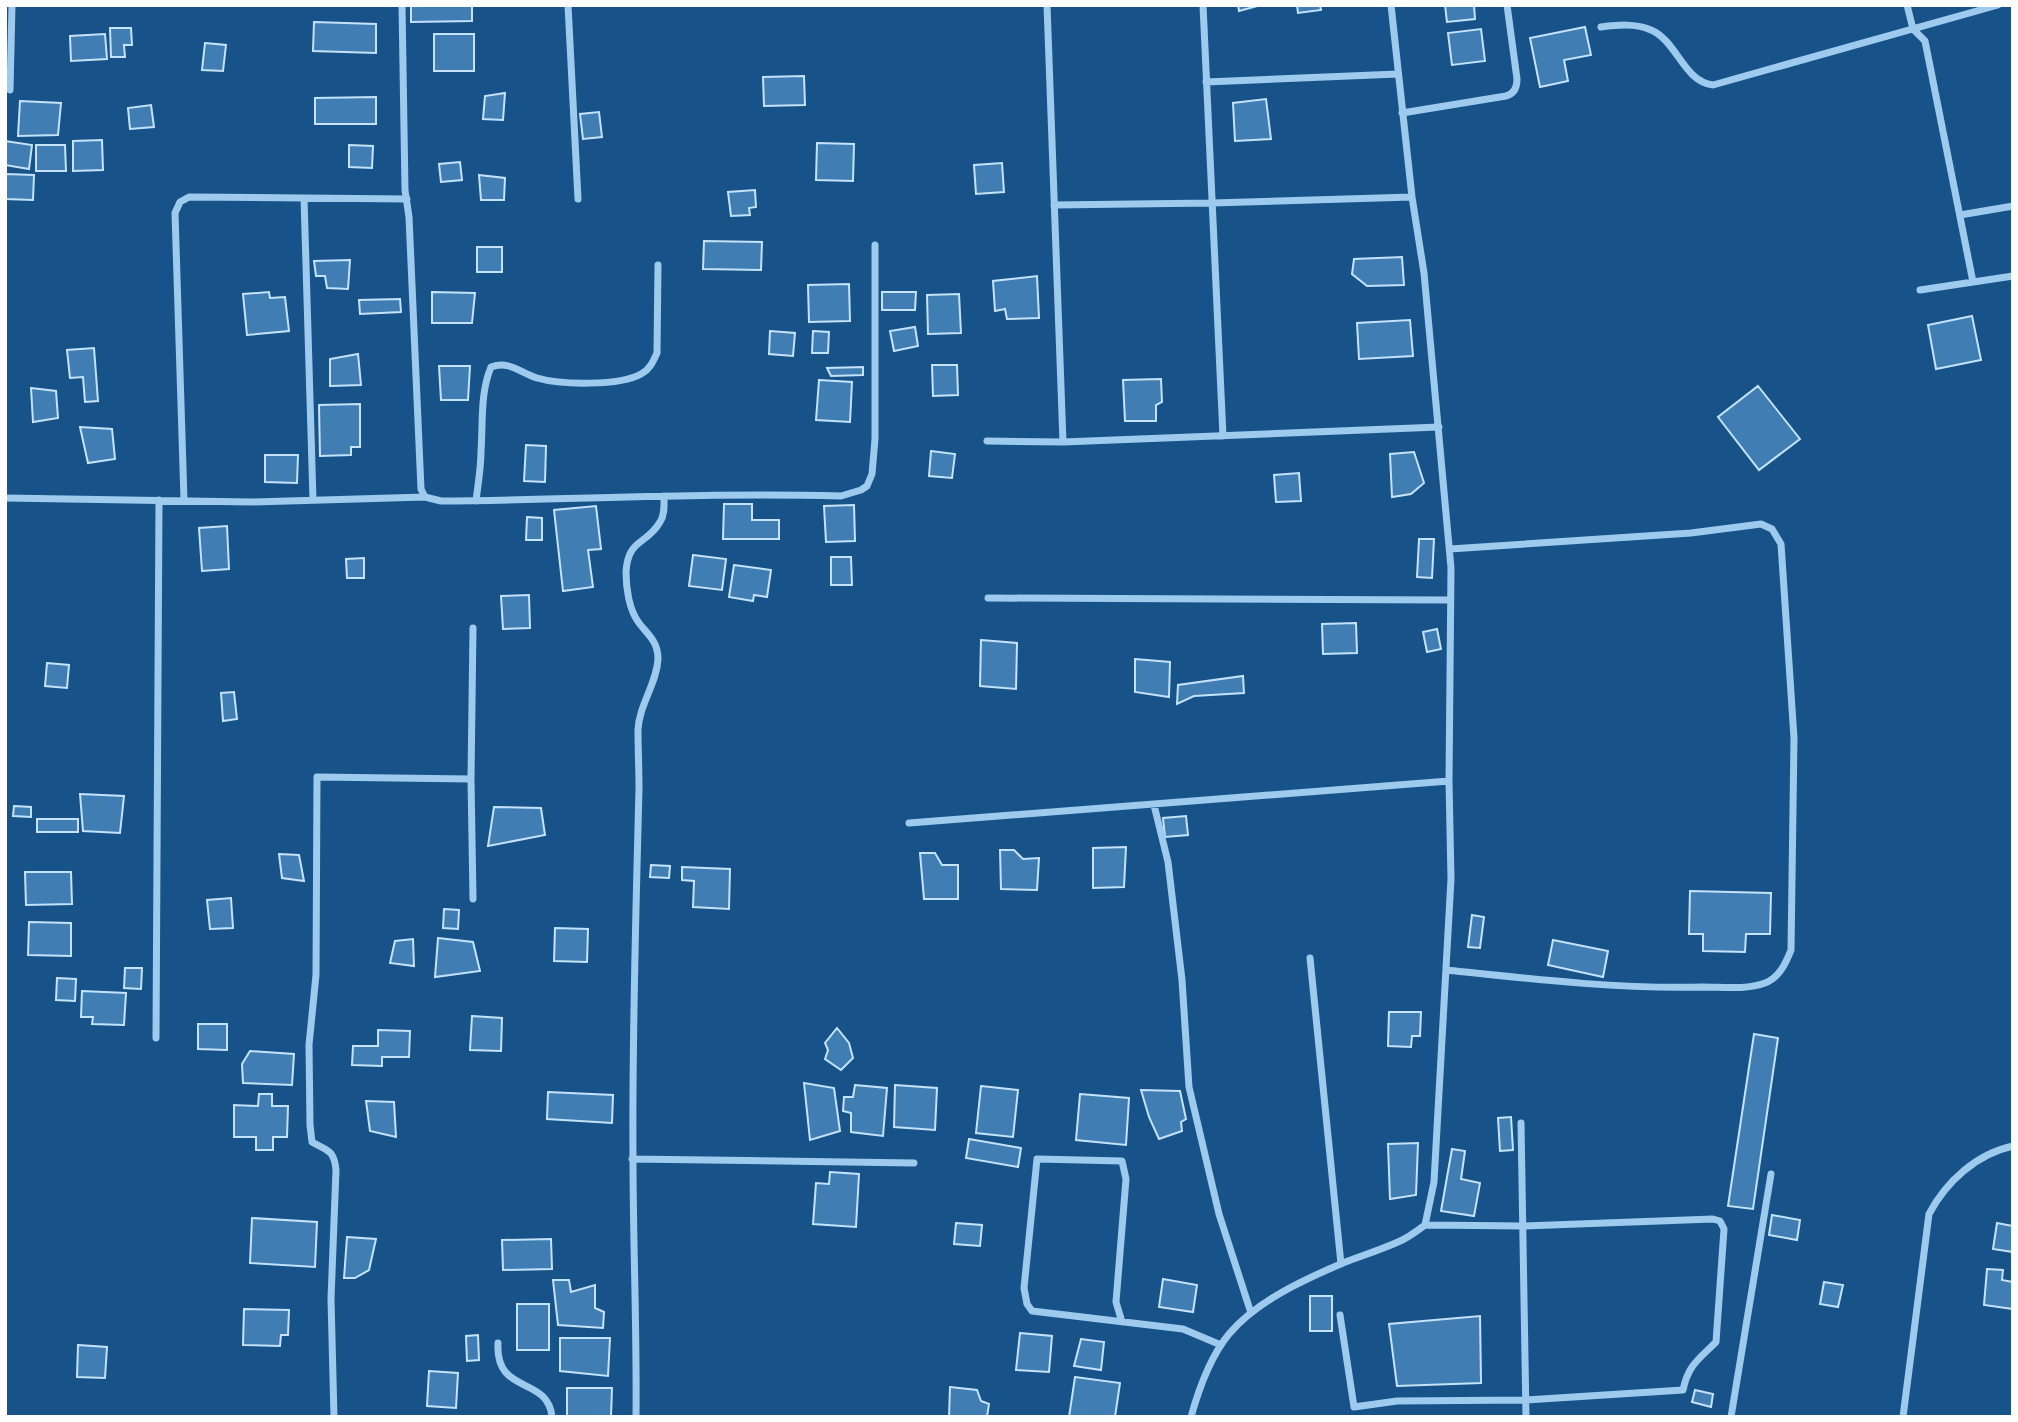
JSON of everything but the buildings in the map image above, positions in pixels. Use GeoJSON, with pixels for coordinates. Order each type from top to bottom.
{"type":"FeatureCollection","features":[{"type":"Feature","properties":{"kind":"street"},"geometry":{"type":"LineString","coordinates":[[10,90],[12,5]]}},
{"type":"Feature","properties":{"kind":"street"},"geometry":{"type":"LineString","coordinates":[[402,5],[404,153],[421,489],[425,497]]}},
{"type":"Feature","properties":{"kind":"street"},"geometry":{"type":"LineString","coordinates":[[568,5],[578,200]]}},
{"type":"Feature","properties":{"kind":"street"},"geometry":{"type":"LineString","coordinates":[[1046,5],[1063,442]]}},
{"type":"Feature","properties":{"kind":"street"},"geometry":{"type":"LineString","coordinates":[[1203,5],[1223,436]]}},
{"type":"Feature","properties":{"kind":"street"},"geometry":{"type":"LineString","coordinates":[[1391,5],[1412,197],[1424,273],[1450,549],[1451,880],[1434,1182],[1425,1225]]}},
{"type":"Feature","properties":{"kind":"street"},"geometry":{"type":"LineString","coordinates":[[1402,113],[1506,96],[1513,92],[1517,79],[1507,5]]}},
{"type":"Feature","properties":{"kind":"street"},"geometry":{"type":"LineString","coordinates":[[1907,5],[1913,29],[1925,41],[1973,282]]}},
{"type":"Feature","properties":{"kind":"street"},"geometry":{"type":"LineString","coordinates":[[1601,27],[1623,24],[1650,29],[1662,37],[1690,71],[1706,84],[1713,85],[1998,5]]}},
{"type":"Feature","properties":{"kind":"street"},"geometry":{"type":"LineString","coordinates":[[1206,82],[1398,74]]}},
{"type":"Feature","properties":{"kind":"street"},"geometry":{"type":"LineString","coordinates":[[184,500],[175,213],[180,202],[189,197],[407,199]]}},
{"type":"Feature","properties":{"kind":"street"},"geometry":{"type":"LineString","coordinates":[[1054,205],[1412,197]]}},
{"type":"Feature","properties":{"kind":"street"},"geometry":{"type":"LineString","coordinates":[[304,198],[313,500]]}},
{"type":"Feature","properties":{"kind":"street"},"geometry":{"type":"LineString","coordinates":[[1960,215],[2013,206]]}},
{"type":"Feature","properties":{"kind":"street"},"geometry":{"type":"LineString","coordinates":[[5,498],[251,502],[425,497],[442,501],[476,501],[753,494],[841,496],[854,493],[867,486],[872,474],[875,439],[875,245]]}},
{"type":"Feature","properties":{"kind":"street"},"geometry":{"type":"LineString","coordinates":[[476,501],[486,377],[491,367],[506,365],[538,378],[582,384],[629,380],[643,374],[652,365],[657,353],[659,265]]}},
{"type":"Feature","properties":{"kind":"street"},"geometry":{"type":"LineString","coordinates":[[1920,290],[2013,276]]}},
{"type":"Feature","properties":{"kind":"street"},"geometry":{"type":"LineString","coordinates":[[987,441],[1063,442],[1439,427]]}},
{"type":"Feature","properties":{"kind":"street"},"geometry":{"type":"LineString","coordinates":[[636,1417],[637,1343],[632,1159],[638,726],[644,700],[657,668],[658,657],[656,645],[649,632],[639,624],[633,613],[626,572],[632,548],[660,522],[664,496]]}},
{"type":"Feature","properties":{"kind":"street"},"geometry":{"type":"LineString","coordinates":[[156,1038],[159,500]]}},
{"type":"Feature","properties":{"kind":"street"},"geometry":{"type":"LineString","coordinates":[[1446,970],[1612,986],[1689,988],[1751,986],[1768,982],[1785,964],[1791,950],[1794,738],[1781,544],[1772,528],[1761,524],[1691,533],[1450,549]]}},
{"type":"Feature","properties":{"kind":"street"},"geometry":{"type":"LineString","coordinates":[[988,598],[1450,600]]}},
{"type":"Feature","properties":{"kind":"street"},"geometry":{"type":"LineString","coordinates":[[472,628],[473,899]]}},
{"type":"Feature","properties":{"kind":"street"},"geometry":{"type":"LineString","coordinates":[[334,1417],[331,1299],[336,1170],[333,1156],[328,1150],[312,1142],[310,1125],[310,1034],[316,975],[317,777],[471,779]]}},
{"type":"Feature","properties":{"kind":"street"},"geometry":{"type":"LineString","coordinates":[[909,823],[1449,781]]}},
{"type":"Feature","properties":{"kind":"street"},"geometry":{"type":"LineString","coordinates":[[1154,805],[1168,862],[1182,980],[1189,1087],[1219,1214],[1251,1313]]}},
{"type":"Feature","properties":{"kind":"street"},"geometry":{"type":"LineString","coordinates":[[1310,958],[1341,1264]]}},
{"type":"Feature","properties":{"kind":"street"},"geometry":{"type":"LineString","coordinates":[[1521,1123],[1526,1417]]}},
{"type":"Feature","properties":{"kind":"street"},"geometry":{"type":"LineString","coordinates":[[1903,1417],[1929,1214],[1937,1198],[1958,1176],[1987,1155],[2013,1146]]}},
{"type":"Feature","properties":{"kind":"street"},"geometry":{"type":"LineString","coordinates":[[632,1159],[914,1163]]}},
{"type":"Feature","properties":{"kind":"street"},"geometry":{"type":"LineString","coordinates":[[1122,1321],[1116,1302],[1126,1179],[1122,1161],[1037,1159],[1024,1288],[1027,1304],[1032,1311],[1183,1329],[1222,1345]]}},
{"type":"Feature","properties":{"kind":"street"},"geometry":{"type":"LineString","coordinates":[[1731,1417],[1771,1174]]}},
{"type":"Feature","properties":{"kind":"street"},"geometry":{"type":"LineString","coordinates":[[1191,1417],[1207,1371],[1222,1345],[1229,1334],[1251,1313],[1280,1294],[1341,1264],[1401,1242],[1425,1225],[1524,1226],[1713,1219],[1720,1222],[1724,1229],[1716,1342],[1692,1363],[1683,1390],[1526,1400],[1397,1401],[1354,1407],[1340,1315]]}},
{"type":"Feature","properties":{"kind":"street"},"geometry":{"type":"LineString","coordinates":[[498,1343],[498,1361],[505,1373],[545,1397],[552,1417]]}}]}
